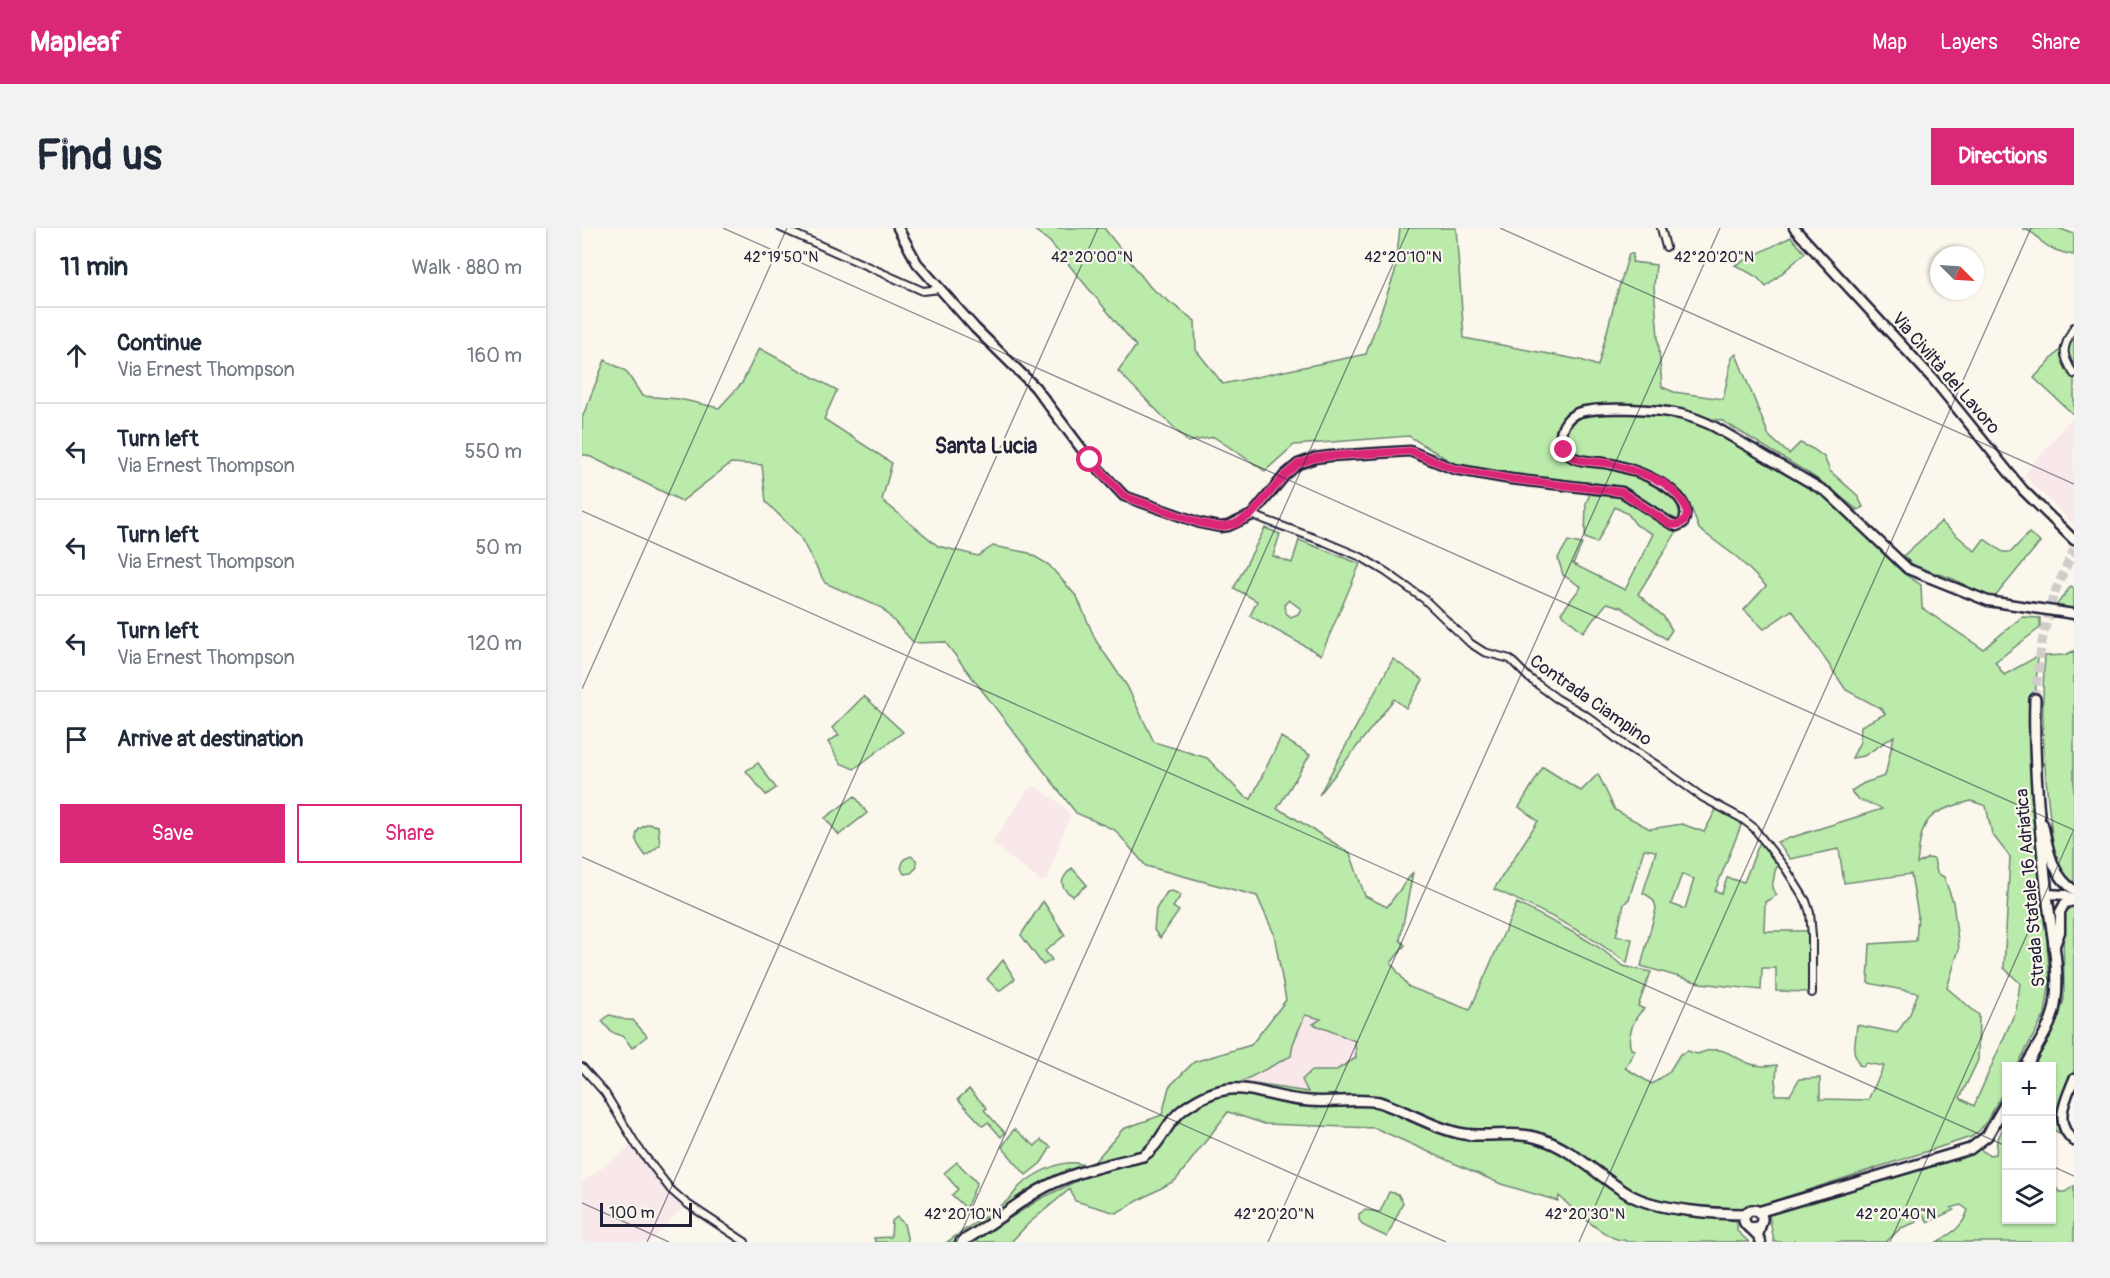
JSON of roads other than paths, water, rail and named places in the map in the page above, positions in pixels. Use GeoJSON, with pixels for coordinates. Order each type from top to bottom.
{"type":"FeatureCollection","features":[{"type":"Feature","properties":{"kind":"main road","name":"Strada Statale 16 Adriatica"},"geometry":{"type":"LineString","coordinates":[[2028,1062],[2054,1013],[2056,983],[2038,800],[2034,732],[2035,699]]}},
{"type":"Feature","properties":{"kind":"main road"},"geometry":{"type":"LineString","coordinates":[[961,1242],[986,1228],[1038,1191],[1080,1173],[1143,1155],[1152,1150],[1174,1116],[1187,1106],[1221,1090],[1234,1087],[1310,1101],[1367,1100],[1379,1102],[1455,1132],[1474,1135],[1512,1133],[1543,1139],[1637,1199],[1670,1208],[1730,1213],[1756,1228],[1760,1217],[1770,1207],[1970,1149],[1987,1136],[2002,1111]]}},
{"type":"Feature","properties":{"kind":"main road"},"geometry":{"type":"LineString","coordinates":[[1747,1221],[1750,1211],[1760,1217]]}},
{"type":"Feature","properties":{"kind":"street"},"geometry":{"type":"LineString","coordinates":[[782,228],[923,291],[940,289]]}},
{"type":"Feature","properties":{"kind":"street"},"geometry":{"type":"LineString","coordinates":[[898,228],[917,263],[975,328],[1035,387],[1090,460],[1124,496],[1209,525],[1228,526],[1252,514],[1285,475],[1298,464],[1330,456],[1410,451],[1454,469],[1511,479],[1622,492],[1670,524],[1677,526],[1683,523],[1686,510],[1682,501],[1664,484],[1612,464],[1584,461],[1572,457],[1564,450],[1561,438],[1563,426],[1571,416],[1578,412],[1614,410],[1678,414],[1715,426],[1828,493],[1908,569],[1988,602],[2074,614]]}},
{"type":"Feature","properties":{"kind":"street"},"geometry":{"type":"LineString","coordinates":[[1661,228],[1666,247]]}},
{"type":"Feature","properties":{"kind":"street","name":"Via Civiltà del Lavoro"},"geometry":{"type":"LineString","coordinates":[[1794,228],[1933,379],[2023,490],[2074,540]]}},
{"type":"Feature","properties":{"kind":"street"},"geometry":{"type":"LineString","coordinates":[[2074,327],[2065,344],[2064,353],[2074,374]]}},
{"type":"Feature","properties":{"kind":"street","name":"Contrada Ciampino"},"geometry":{"type":"LineString","coordinates":[[1252,514],[1361,557],[1386,572],[1424,599],[1470,643],[1484,652],[1510,659],[1529,678],[1556,698],[1587,716],[1702,797],[1753,827],[1786,869],[1806,901],[1810,913],[1812,936],[1812,993]]}},
{"type":"Feature","properties":{"kind":"street"},"geometry":{"type":"LineString","coordinates":[[2038,800],[2054,868],[2074,895]]}},
{"type":"Feature","properties":{"kind":"street"},"geometry":{"type":"LineString","coordinates":[[2047,894],[2074,895]]}},
{"type":"Feature","properties":{"kind":"street"},"geometry":{"type":"LineString","coordinates":[[2054,948],[2060,932],[2061,910],[2074,895]]}},
{"type":"Feature","properties":{"kind":"street"},"geometry":{"type":"LineString","coordinates":[[582,1067],[604,1093],[638,1146],[671,1190],[686,1203],[745,1242]]}},
{"type":"Feature","properties":{"kind":"street"},"geometry":{"type":"LineString","coordinates":[[2074,1079],[2063,1106],[2062,1117],[2065,1130],[2074,1141]]}},
{"type":"Feature","properties":{"kind":"street"},"geometry":{"type":"LineString","coordinates":[[1760,1217],[1760,1239]]}},
{"type":"Feature","properties":{"kind":"street"},"geometry":{"type":"LineString","coordinates":[[1747,1221],[1760,1239]]}},
{"type":"Feature","properties":{"kind":"tunnel"},"geometry":{"type":"LineString","coordinates":[[2035,699],[2041,646],[2053,596],[2074,549]]}},
{"type":"Feature","properties":{"kind":"district","name":"Santa Lucia"},"geometry":{"type":"Point","coordinates":[986,446]}}]}
